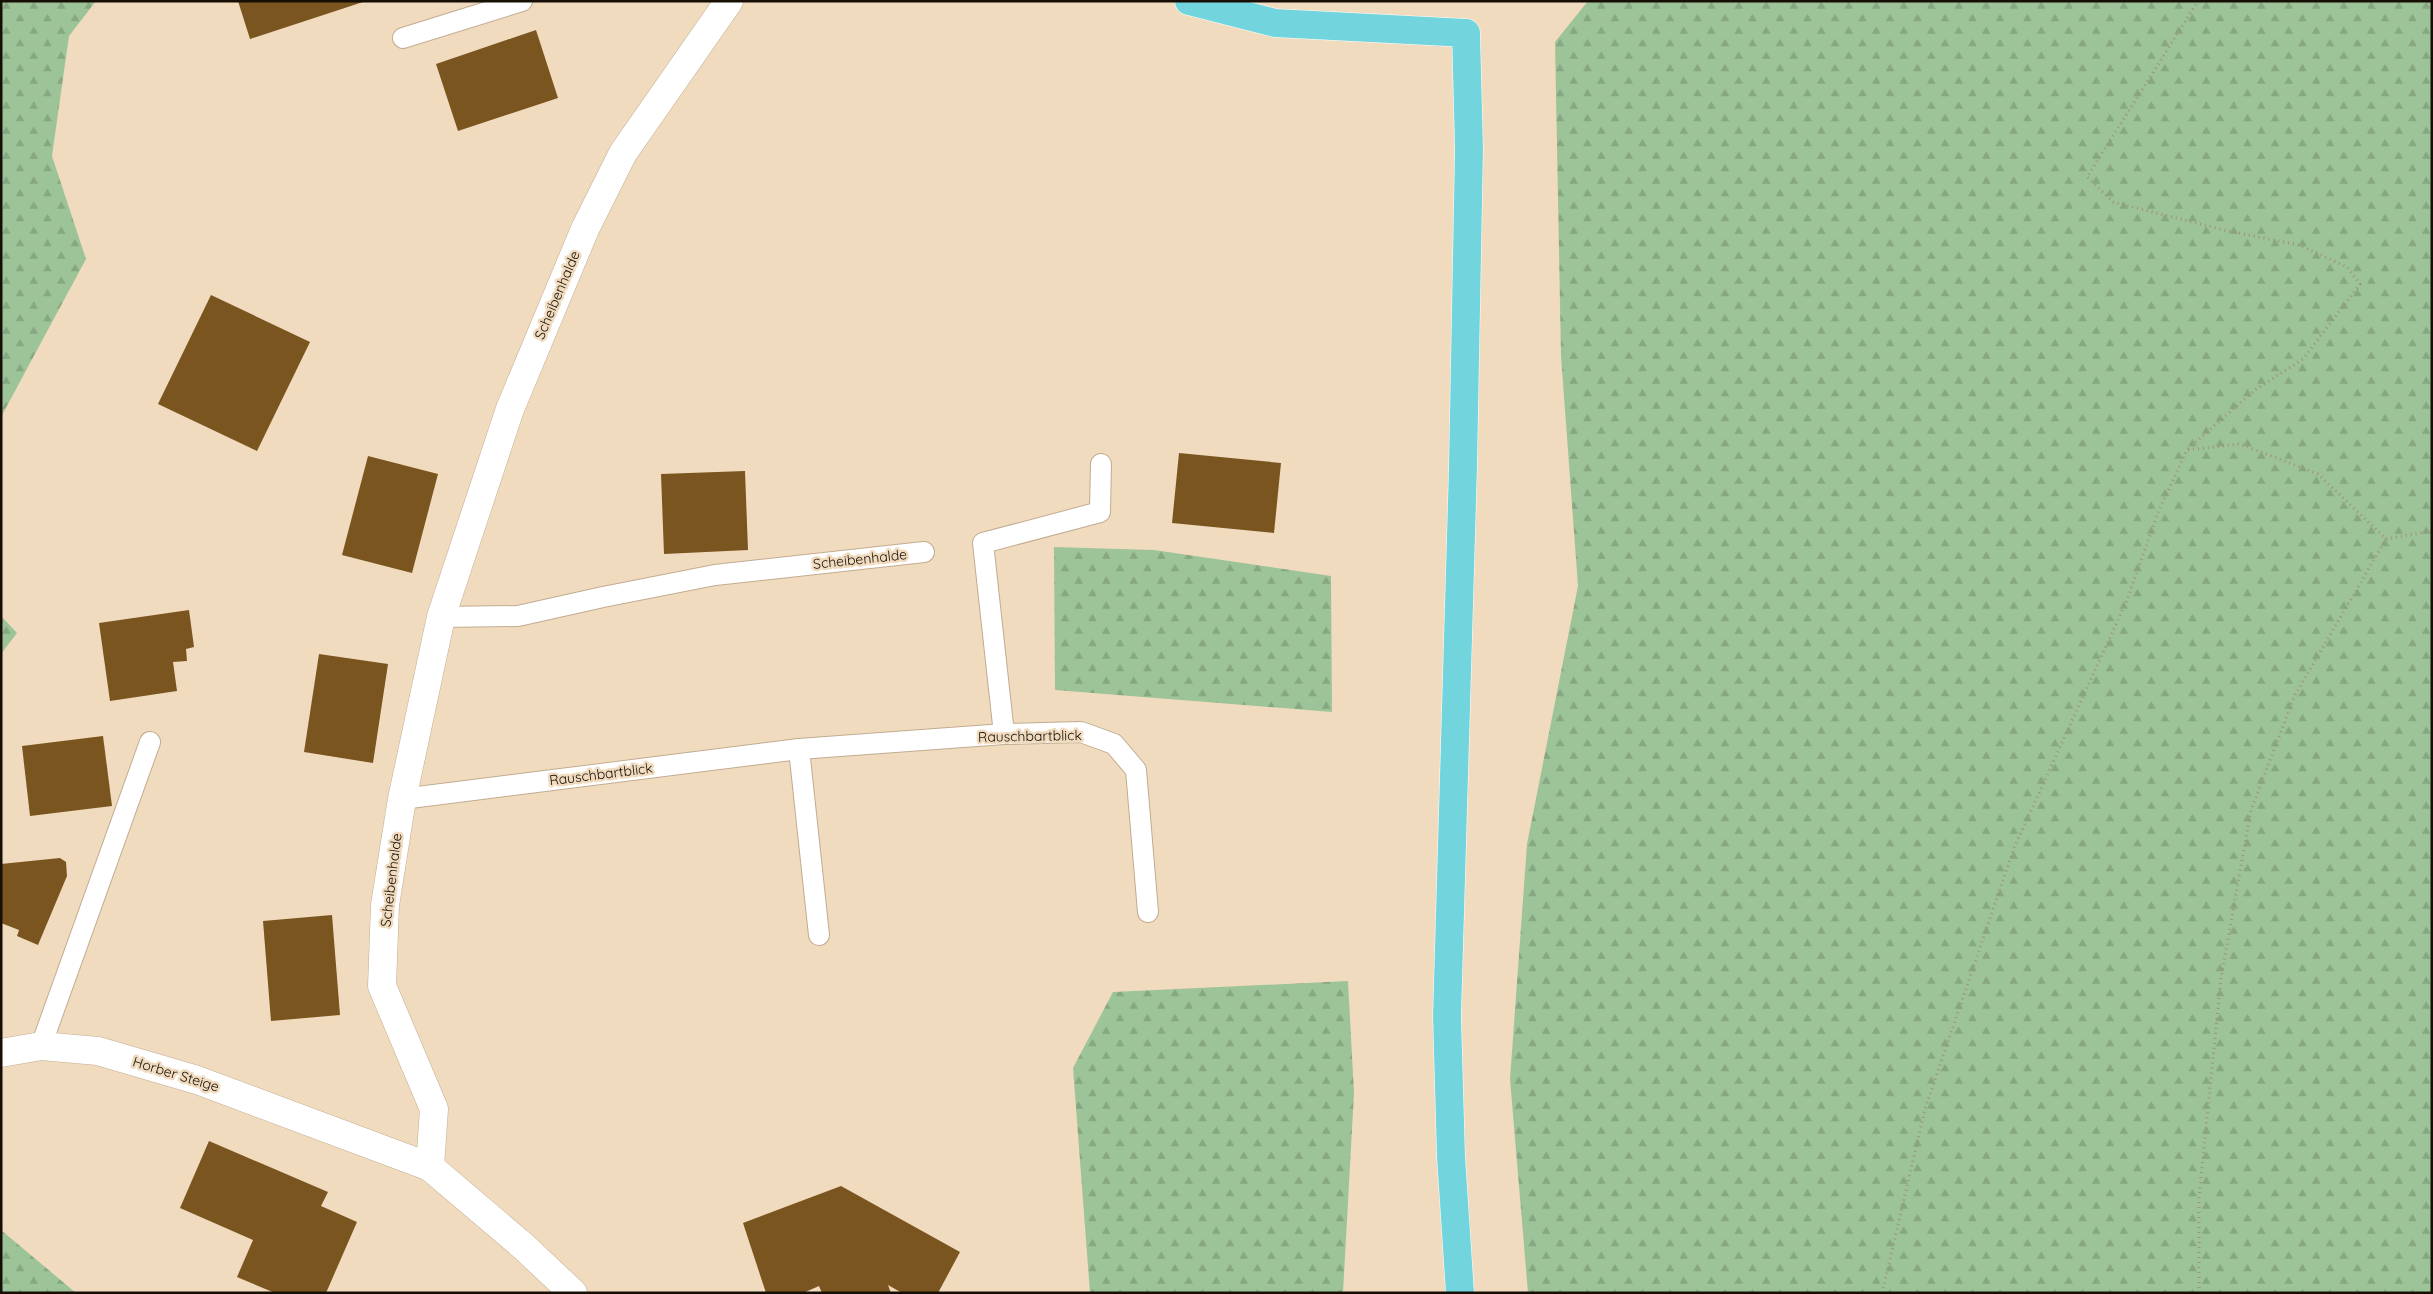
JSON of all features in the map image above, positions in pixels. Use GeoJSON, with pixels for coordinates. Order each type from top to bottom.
{"type":"FeatureCollection","features":[{"type":"Feature","properties":{"kind":"main road"},"geometry":{"type":"LineString","coordinates":[[1189,1],[1275,23],[1466,33],[1469,150],[1463,457],[1447,1016],[1451,1157],[1460,1293]]}},
{"type":"Feature","properties":{"kind":"street","name":"Scheibenhalde"},"geometry":{"type":"LineString","coordinates":[[430,1167],[434,1109],[382,986],[385,905],[402,799],[441,617],[510,409],[585,229],[623,153],[729,1]]}},
{"type":"Feature","properties":{"kind":"street","name":"Horber Steige"},"geometry":{"type":"LineString","coordinates":[[1,1053],[41,1046],[98,1051],[197,1080],[430,1167],[523,1246],[573,1293]]}},
{"type":"Feature","properties":{"kind":"lane"},"geometry":{"type":"LineString","coordinates":[[403,38],[522,1]]}},
{"type":"Feature","properties":{"kind":"lane"},"geometry":{"type":"LineString","coordinates":[[1004,734],[983,543],[1100,512],[1101,464]]}},
{"type":"Feature","properties":{"kind":"lane","name":"Scheibenhalde"},"geometry":{"type":"LineString","coordinates":[[441,617],[518,616],[716,575],[924,552]]}},
{"type":"Feature","properties":{"kind":"lane","name":"Rauschbartblick"},"geometry":{"type":"LineString","coordinates":[[402,799],[800,749],[1004,734],[1081,732],[1114,744],[1136,770],[1148,912]]}},
{"type":"Feature","properties":{"kind":"lane"},"geometry":{"type":"LineString","coordinates":[[41,1046],[150,742]]}},
{"type":"Feature","properties":{"kind":"lane"},"geometry":{"type":"LineString","coordinates":[[800,749],[819,934]]}},
{"type":"Feature","properties":{"kind":"path"},"geometry":{"type":"LineString","coordinates":[[1882,1293],[1925,1109],[2014,848],[2127,600],[2159,510],[2187,450],[2255,390],[2303,359],[2360,284],[2347,267],[2299,245],[2224,230],[2113,202],[2087,177],[2198,1]]}},
{"type":"Feature","properties":{"kind":"path"},"geometry":{"type":"LineString","coordinates":[[2187,450],[2240,444],[2318,474],[2386,539]]}},
{"type":"Feature","properties":{"kind":"path"},"geometry":{"type":"LineString","coordinates":[[2199,1293],[2199,1198],[2220,978],[2251,810],[2295,695],[2386,539],[2432,531]]}},
{"type":"Feature","properties":{"kind":"green space"},"geometry":{"type":"Polygon","coordinates":[[[1,1],[96,1],[69,36],[52,156],[86,259],[1,417],[1,1]]]}},
{"type":"Feature","properties":{"kind":"green space"},"geometry":{"type":"Polygon","coordinates":[[[1588,1],[2432,1],[2432,1293],[1528,1293],[1510,1079],[1527,844],[1578,586],[1561,356],[1555,42],[1588,1]]]}},
{"type":"Feature","properties":{"kind":"green space"},"geometry":{"type":"Polygon","coordinates":[[[1054,547],[1154,550],[1331,576],[1332,712],[1055,690],[1054,547]]]}},
{"type":"Feature","properties":{"kind":"green space"},"geometry":{"type":"Polygon","coordinates":[[[1,616],[17,633],[1,654],[1,616]]]}},
{"type":"Feature","properties":{"kind":"green space"},"geometry":{"type":"Polygon","coordinates":[[[1348,981],[1354,1093],[1343,1293],[1090,1293],[1073,1068],[1113,992],[1348,981]]]}},
{"type":"Feature","properties":{"kind":"green space"},"geometry":{"type":"Polygon","coordinates":[[[1,1230],[76,1293],[1,1293],[1,1230]]]}},
{"type":"Feature","properties":{"kind":"building"},"geometry":{"type":"Polygon","coordinates":[[[238,1],[363,1],[363,2],[250,39],[238,1]]]}},
{"type":"Feature","properties":{"kind":"building"},"geometry":{"type":"Polygon","coordinates":[[[536,30],[558,98],[458,131],[436,64],[536,30]]]}},
{"type":"Feature","properties":{"kind":"building"},"geometry":{"type":"Polygon","coordinates":[[[211,295],[310,342],[257,451],[158,404],[211,295]]]}},
{"type":"Feature","properties":{"kind":"building"},"geometry":{"type":"Polygon","coordinates":[[[1179,453],[1281,463],[1274,533],[1172,523],[1179,453]]]}},
{"type":"Feature","properties":{"kind":"building"},"geometry":{"type":"Polygon","coordinates":[[[368,456],[438,474],[412,573],[342,555],[368,456]]]}},
{"type":"Feature","properties":{"kind":"building"},"geometry":{"type":"Polygon","coordinates":[[[745,471],[748,550],[664,554],[661,474],[745,471]]]}},
{"type":"Feature","properties":{"kind":"building"},"geometry":{"type":"Polygon","coordinates":[[[189,610],[194,647],[186,649],[187,661],[173,662],[177,691],[110,701],[99,623],[189,610]]]}},
{"type":"Feature","properties":{"kind":"building"},"geometry":{"type":"Polygon","coordinates":[[[319,654],[388,664],[373,763],[304,752],[319,654]]]}},
{"type":"Feature","properties":{"kind":"building"},"geometry":{"type":"Polygon","coordinates":[[[103,736],[112,806],[30,816],[22,746],[103,736]]]}},
{"type":"Feature","properties":{"kind":"building"},"geometry":{"type":"Polygon","coordinates":[[[60,858],[66,862],[67,876],[38,945],[17,936],[19,930],[1,923],[1,864],[60,858]]]}},
{"type":"Feature","properties":{"kind":"building"},"geometry":{"type":"Polygon","coordinates":[[[332,915],[340,1015],[271,1021],[263,921],[332,915]]]}},
{"type":"Feature","properties":{"kind":"building"},"geometry":{"type":"Polygon","coordinates":[[[209,1141],[328,1192],[321,1206],[357,1222],[326,1293],[275,1293],[237,1277],[253,1240],[180,1208],[209,1141]]]}},
{"type":"Feature","properties":{"kind":"building"},"geometry":{"type":"Polygon","coordinates":[[[841,1186],[960,1252],[938,1293],[902,1293],[888,1285],[891,1293],[822,1293],[819,1286],[803,1293],[766,1293],[743,1223],[841,1186]]]}}]}
